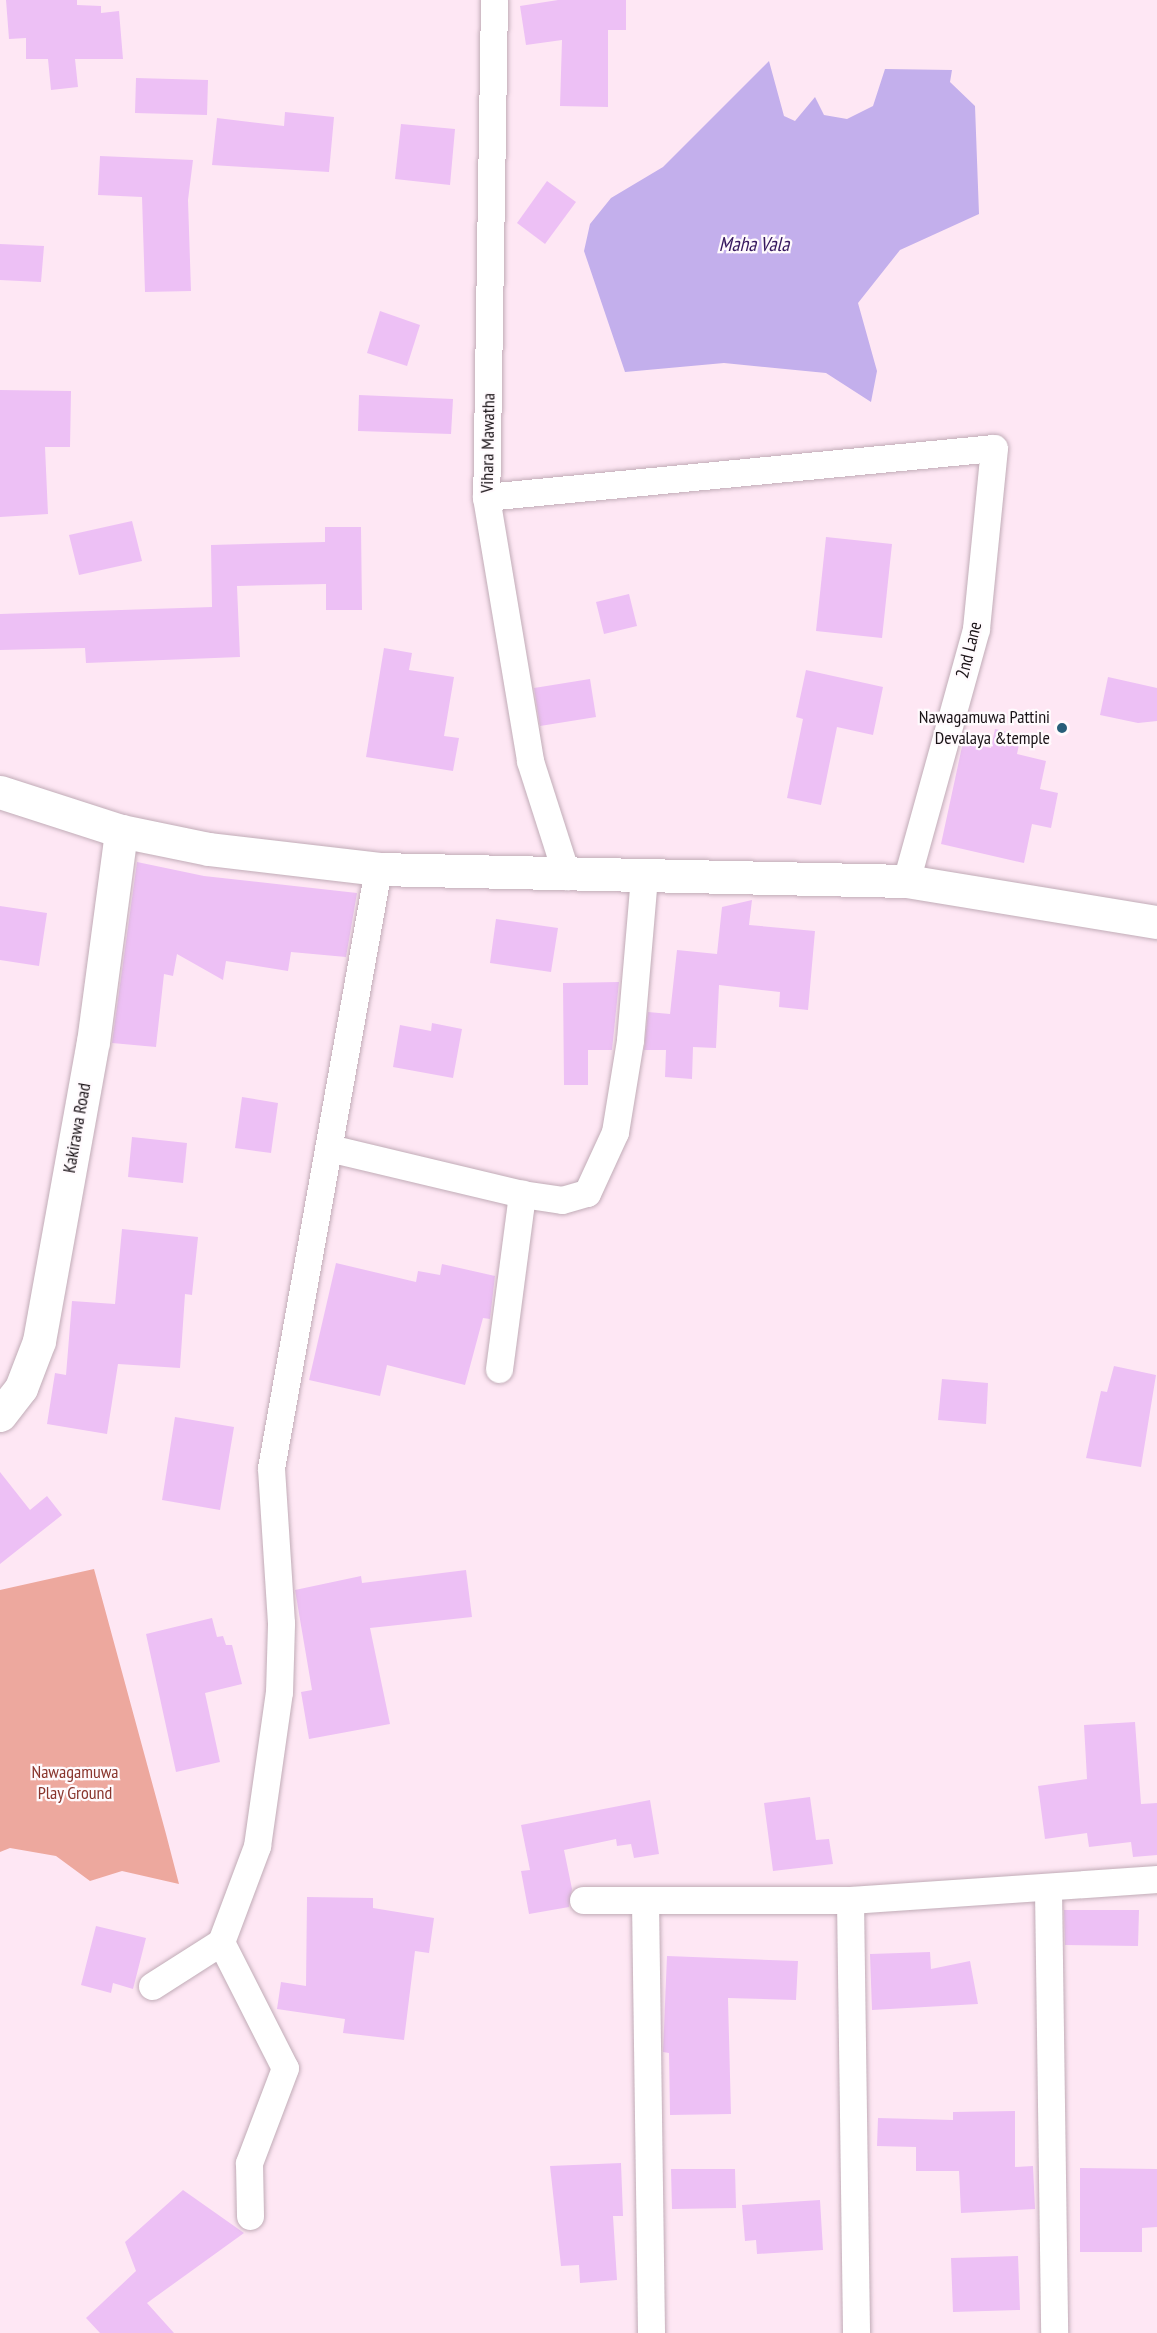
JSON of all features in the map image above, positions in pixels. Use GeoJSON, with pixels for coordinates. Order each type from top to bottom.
{"type":"FeatureCollection","features":[{"type":"Feature","properties":{"kind":"street","name":"Vihara Mawatha"},"geometry":{"type":"LineString","coordinates":[[494,0],[486,497],[530,761],[567,876]]}},
{"type":"Feature","properties":{"kind":"street","name":"2nd Lane"},"geometry":{"type":"LineString","coordinates":[[486,497],[994,448],[976,628],[906,881]]}},
{"type":"Feature","properties":{"kind":"street"},"geometry":{"type":"LineString","coordinates":[[0,792],[121,831],[209,849],[378,869],[567,876],[906,881],[1157,922]]}},
{"type":"Feature","properties":{"kind":"street","name":"Kakirawa Road"},"geometry":{"type":"LineString","coordinates":[[0,1414],[21,1388],[39,1341],[93,1042],[121,831]]}},
{"type":"Feature","properties":{"kind":"street"},"geometry":{"type":"LineString","coordinates":[[152,1986],[221,1942],[257,1846],[279,1692],[281,1623],[271,1468],[378,869]]}},
{"type":"Feature","properties":{"kind":"street"},"geometry":{"type":"LineString","coordinates":[[329,1148],[522,1194],[562,1200],[587,1192],[615,1132],[630,1040],[644,877]]}},
{"type":"Feature","properties":{"kind":"street"},"geometry":{"type":"LineString","coordinates":[[499,1369],[522,1194]]}},
{"type":"Feature","properties":{"kind":"street"},"geometry":{"type":"LineString","coordinates":[[583,1900],[850,1900],[1048,1890],[1157,1879]]}},
{"type":"Feature","properties":{"kind":"street"},"geometry":{"type":"LineString","coordinates":[[1048,1890],[1054,2333]]}},
{"type":"Feature","properties":{"kind":"street"},"geometry":{"type":"LineString","coordinates":[[850,1900],[856,2333]]}},
{"type":"Feature","properties":{"kind":"street"},"geometry":{"type":"LineString","coordinates":[[645,1901],[651,2333]]}},
{"type":"Feature","properties":{"kind":"street"},"geometry":{"type":"LineString","coordinates":[[221,1942],[285,2068],[249,2163],[250,2216]]}},
{"type":"Feature","properties":{"kind":"green space","name":"Nawagamuwa Play Ground"},"geometry":{"type":"Polygon","coordinates":[[[94,1569],[179,1884],[122,1871],[90,1881],[56,1856],[10,1848],[0,1852],[0,1590],[94,1569]]]}},
{"type":"Feature","properties":{"kind":"water","name":"Maha Vala"},"geometry":{"type":"Polygon","coordinates":[[[769,61],[784,116],[795,121],[815,97],[824,115],[847,119],[873,106],[885,69],[952,70],[950,82],[975,106],[979,214],[900,250],[858,303],[877,371],[871,402],[826,373],[724,363],[625,372],[584,251],[590,224],[611,198],[663,167],[769,61]]]}},
{"type":"Feature","properties":{"kind":"building"},"geometry":{"type":"Polygon","coordinates":[[[6,0],[77,0],[77,5],[101,6],[101,13],[119,11],[123,59],[75,59],[78,87],[51,90],[48,59],[26,59],[26,38],[9,39],[6,0]]]}},
{"type":"Feature","properties":{"kind":"building"},"geometry":{"type":"Polygon","coordinates":[[[558,0],[626,0],[626,30],[608,30],[608,107],[560,106],[562,40],[526,45],[520,6],[558,0]]]}},
{"type":"Feature","properties":{"kind":"building"},"geometry":{"type":"Polygon","coordinates":[[[136,78],[208,80],[207,115],[135,113],[136,78]]]}},
{"type":"Feature","properties":{"kind":"building"},"geometry":{"type":"Polygon","coordinates":[[[285,112],[334,117],[329,172],[212,165],[217,118],[284,126],[285,112]]]}},
{"type":"Feature","properties":{"kind":"building"},"geometry":{"type":"Polygon","coordinates":[[[401,124],[455,129],[450,185],[395,179],[401,124]]]}},
{"type":"Feature","properties":{"kind":"building"},"geometry":{"type":"Polygon","coordinates":[[[100,156],[193,160],[188,200],[191,291],[145,292],[142,197],[98,195],[100,156]]]}},
{"type":"Feature","properties":{"kind":"building"},"geometry":{"type":"Polygon","coordinates":[[[547,181],[576,202],[545,244],[517,223],[547,181]]]}},
{"type":"Feature","properties":{"kind":"building"},"geometry":{"type":"Polygon","coordinates":[[[0,244],[44,246],[41,282],[0,280],[0,244]]]}},
{"type":"Feature","properties":{"kind":"building"},"geometry":{"type":"Polygon","coordinates":[[[380,311],[420,325],[407,366],[367,353],[380,311]]]}},
{"type":"Feature","properties":{"kind":"building"},"geometry":{"type":"Polygon","coordinates":[[[0,390],[71,391],[70,447],[45,447],[48,514],[0,517],[0,390]]]}},
{"type":"Feature","properties":{"kind":"building"},"geometry":{"type":"Polygon","coordinates":[[[359,395],[453,399],[451,434],[358,431],[359,395]]]}},
{"type":"Feature","properties":{"kind":"building"},"geometry":{"type":"Polygon","coordinates":[[[132,521],[142,561],[79,575],[69,535],[132,521]]]}},
{"type":"Feature","properties":{"kind":"building"},"geometry":{"type":"Polygon","coordinates":[[[325,527],[361,527],[362,610],[326,610],[326,584],[237,586],[240,657],[86,663],[85,648],[0,650],[0,614],[212,607],[211,545],[325,542],[325,527]]]}},
{"type":"Feature","properties":{"kind":"building"},"geometry":{"type":"Polygon","coordinates":[[[826,537],[892,544],[882,638],[816,631],[826,537]]]}},
{"type":"Feature","properties":{"kind":"building"},"geometry":{"type":"Polygon","coordinates":[[[629,594],[637,626],[604,634],[596,602],[629,594]]]}},
{"type":"Feature","properties":{"kind":"building"},"geometry":{"type":"Polygon","coordinates":[[[384,648],[412,653],[409,670],[454,677],[444,736],[459,738],[453,771],[366,757],[384,648]]]}},
{"type":"Feature","properties":{"kind":"building"},"geometry":{"type":"Polygon","coordinates":[[[806,670],[883,687],[873,735],[837,727],[821,805],[787,798],[803,719],[796,717],[806,670]]]}},
{"type":"Feature","properties":{"kind":"building"},"geometry":{"type":"Polygon","coordinates":[[[1108,677],[1157,688],[1157,721],[1138,723],[1100,715],[1108,677]]]}},
{"type":"Feature","properties":{"kind":"building"},"geometry":{"type":"Polygon","coordinates":[[[590,679],[596,717],[540,726],[534,688],[590,679]]]}},
{"type":"Feature","properties":{"kind":"building"},"geometry":{"type":"Polygon","coordinates":[[[995,729],[1021,735],[1017,754],[1046,761],[1040,789],[1058,793],[1051,828],[1032,824],[1024,863],[941,844],[963,742],[991,748],[995,729]]]}},
{"type":"Feature","properties":{"kind":"building"},"geometry":{"type":"Polygon","coordinates":[[[137,862],[204,876],[357,893],[346,957],[291,952],[288,971],[226,961],[223,980],[177,954],[173,976],[164,974],[156,1047],[112,1043],[137,862]]]}},
{"type":"Feature","properties":{"kind":"building"},"geometry":{"type":"Polygon","coordinates":[[[752,900],[749,925],[815,931],[808,1010],[779,1007],[780,992],[719,985],[716,1048],[693,1047],[692,1079],[665,1077],[666,1050],[644,1050],[648,1012],[670,1014],[677,950],[717,954],[722,907],[752,900]]]}},
{"type":"Feature","properties":{"kind":"building"},"geometry":{"type":"Polygon","coordinates":[[[0,906],[47,913],[39,966],[0,960],[0,906]]]}},
{"type":"Feature","properties":{"kind":"building"},"geometry":{"type":"Polygon","coordinates":[[[496,919],[558,928],[551,972],[490,963],[496,919]]]}},
{"type":"Feature","properties":{"kind":"building"},"geometry":{"type":"Polygon","coordinates":[[[619,982],[612,1050],[588,1050],[588,1085],[564,1085],[563,983],[619,982]]]}},
{"type":"Feature","properties":{"kind":"building"},"geometry":{"type":"Polygon","coordinates":[[[432,1023],[462,1029],[453,1078],[393,1067],[400,1025],[431,1031],[432,1023]]]}},
{"type":"Feature","properties":{"kind":"building"},"geometry":{"type":"Polygon","coordinates":[[[242,1097],[278,1103],[271,1153],[235,1148],[242,1097]]]}},
{"type":"Feature","properties":{"kind":"building"},"geometry":{"type":"Polygon","coordinates":[[[132,1137],[187,1143],[183,1183],[128,1177],[132,1137]]]}},
{"type":"Feature","properties":{"kind":"building"},"geometry":{"type":"Polygon","coordinates":[[[122,1229],[198,1237],[192,1295],[185,1294],[180,1368],[118,1364],[107,1434],[47,1424],[55,1373],[66,1375],[72,1301],[115,1304],[122,1229]]]}},
{"type":"Feature","properties":{"kind":"building"},"geometry":{"type":"Polygon","coordinates":[[[336,1263],[416,1282],[418,1271],[440,1275],[442,1264],[495,1276],[490,1319],[483,1318],[465,1385],[387,1365],[380,1396],[309,1380],[336,1263]]]}},
{"type":"Feature","properties":{"kind":"building"},"geometry":{"type":"Polygon","coordinates":[[[1114,1366],[1156,1375],[1141,1467],[1086,1458],[1101,1391],[1107,1392],[1114,1366]]]}},
{"type":"Feature","properties":{"kind":"building"},"geometry":{"type":"Polygon","coordinates":[[[942,1379],[988,1383],[986,1424],[938,1420],[942,1379]]]}},
{"type":"Feature","properties":{"kind":"building"},"geometry":{"type":"Polygon","coordinates":[[[175,1417],[234,1427],[220,1510],[162,1500],[175,1417]]]}},
{"type":"Feature","properties":{"kind":"building"},"geometry":{"type":"Polygon","coordinates":[[[0,1472],[30,1510],[47,1496],[62,1515],[0,1564],[0,1472]]]}},
{"type":"Feature","properties":{"kind":"building"},"geometry":{"type":"Polygon","coordinates":[[[466,1570],[472,1617],[370,1628],[390,1724],[309,1739],[301,1692],[312,1690],[295,1590],[361,1576],[362,1583],[466,1570]]]}},
{"type":"Feature","properties":{"kind":"building"},"geometry":{"type":"Polygon","coordinates":[[[212,1618],[217,1637],[223,1636],[226,1645],[232,1645],[242,1684],[205,1693],[220,1762],[176,1772],[146,1634],[212,1618]]]}},
{"type":"Feature","properties":{"kind":"building"},"geometry":{"type":"Polygon","coordinates":[[[1135,1722],[1141,1804],[1157,1803],[1157,1855],[1133,1857],[1131,1842],[1089,1847],[1087,1833],[1045,1839],[1038,1786],[1087,1779],[1084,1725],[1135,1722]]]}},
{"type":"Feature","properties":{"kind":"building"},"geometry":{"type":"Polygon","coordinates":[[[810,1797],[816,1840],[829,1839],[833,1864],[773,1871],[764,1803],[810,1797]]]}},
{"type":"Feature","properties":{"kind":"building"},"geometry":{"type":"Polygon","coordinates":[[[650,1800],[659,1854],[634,1858],[631,1844],[617,1846],[616,1839],[564,1850],[572,1889],[569,1907],[529,1914],[521,1871],[530,1870],[521,1825],[650,1800]]]}},
{"type":"Feature","properties":{"kind":"building"},"geometry":{"type":"Polygon","coordinates":[[[307,1897],[373,1898],[373,1908],[434,1918],[429,1953],[415,1951],[404,2040],[343,2033],[345,2019],[277,2009],[281,1982],[306,1986],[307,1897]]]}},
{"type":"Feature","properties":{"kind":"building"},"geometry":{"type":"Polygon","coordinates":[[[1064,1910],[1139,1910],[1138,1946],[1065,1945],[1064,1910]]]}},
{"type":"Feature","properties":{"kind":"building"},"geometry":{"type":"Polygon","coordinates":[[[96,1926],[146,1938],[133,1989],[113,1983],[111,1993],[81,1985],[96,1926]]]}},
{"type":"Feature","properties":{"kind":"building"},"geometry":{"type":"Polygon","coordinates":[[[930,1952],[931,1969],[970,1961],[978,2004],[872,2010],[870,1954],[930,1952]]]}},
{"type":"Feature","properties":{"kind":"building"},"geometry":{"type":"Polygon","coordinates":[[[667,1956],[798,1961],[796,2000],[728,1998],[731,2114],[670,2115],[669,2053],[663,2052],[667,1956]]]}},
{"type":"Feature","properties":{"kind":"building"},"geometry":{"type":"Polygon","coordinates":[[[1015,2111],[1015,2167],[1033,2166],[1035,2209],[961,2213],[959,2171],[916,2171],[916,2147],[877,2146],[878,2118],[953,2120],[953,2112],[1015,2111]]]}},
{"type":"Feature","properties":{"kind":"building"},"geometry":{"type":"Polygon","coordinates":[[[621,2163],[623,2216],[613,2216],[617,2280],[580,2283],[579,2265],[561,2266],[550,2166],[621,2163]]]}},
{"type":"Feature","properties":{"kind":"building"},"geometry":{"type":"Polygon","coordinates":[[[1080,2168],[1157,2169],[1157,2227],[1142,2228],[1142,2252],[1080,2252],[1080,2168]]]}},
{"type":"Feature","properties":{"kind":"building"},"geometry":{"type":"Polygon","coordinates":[[[671,2169],[735,2169],[736,2208],[672,2209],[671,2169]]]}},
{"type":"Feature","properties":{"kind":"building"},"geometry":{"type":"Polygon","coordinates":[[[183,2190],[244,2233],[147,2303],[174,2333],[100,2333],[86,2318],[136,2271],[125,2242],[183,2190]]]}},
{"type":"Feature","properties":{"kind":"building"},"geometry":{"type":"Polygon","coordinates":[[[820,2200],[823,2250],[757,2254],[756,2240],[745,2241],[742,2205],[820,2200]]]}},
{"type":"Feature","properties":{"kind":"building"},"geometry":{"type":"Polygon","coordinates":[[[1018,2256],[1020,2310],[953,2312],[951,2258],[1018,2256]]]}},
{"type":"Feature","properties":{"kind":"place","name":"Nawagamuwa Pattini Devalaya &temple"},"geometry":{"type":"Point","coordinates":[1062,728]}}]}
